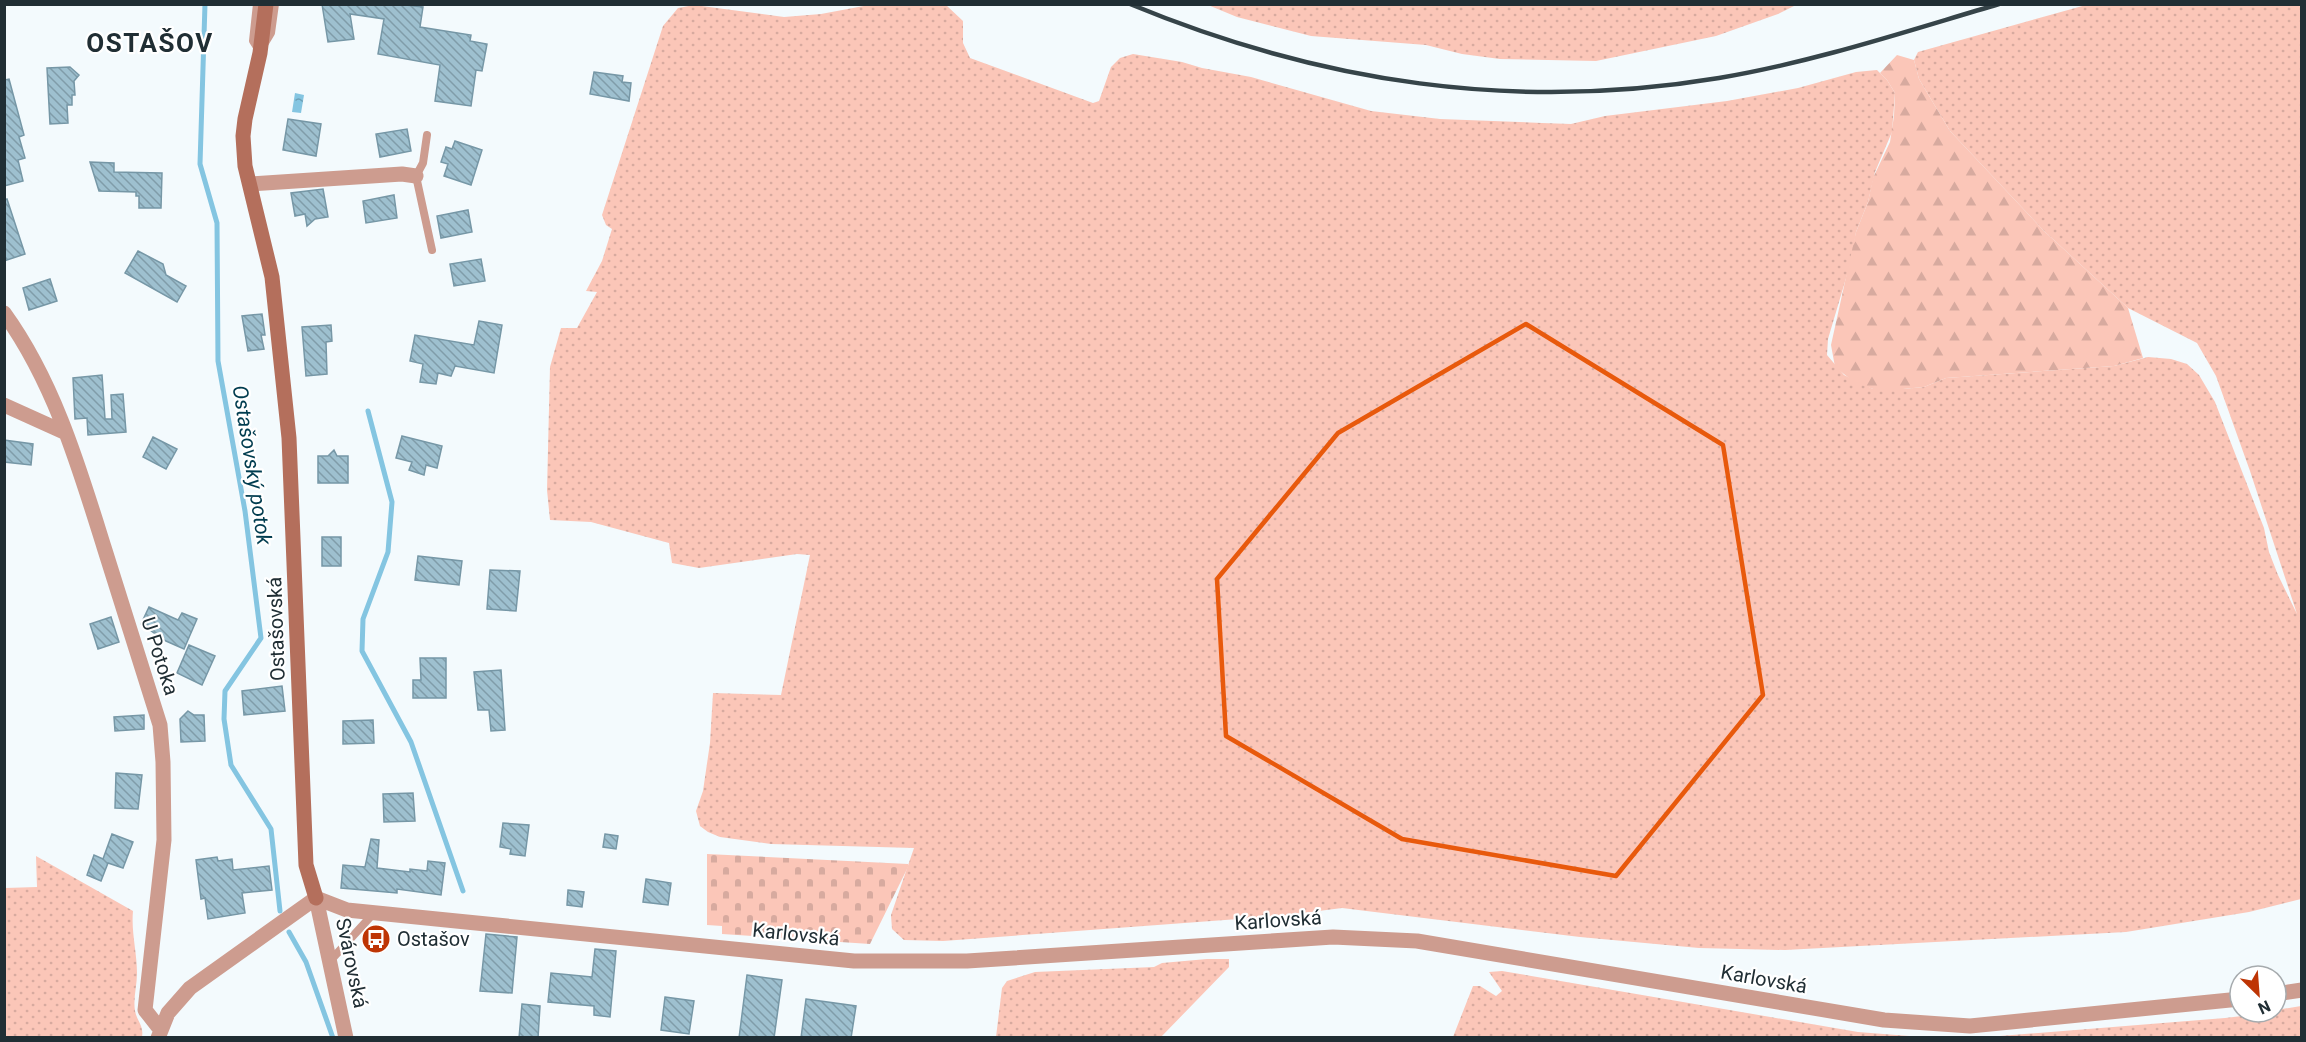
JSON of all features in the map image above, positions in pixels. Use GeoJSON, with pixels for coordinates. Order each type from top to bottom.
{"type":"FeatureCollection","features":[{"type":"Feature","properties":{"kind":"street","name":"Ostašovská"},"geometry":{"type":"LineString","coordinates":[[266,4],[260,52],[243,136],[245,166],[272,277],[289,438],[306,865],[316,898]]}},
{"type":"Feature","properties":{"kind":"street"},"geometry":{"type":"LineString","coordinates":[[250,184],[402,174],[416,176]]}},
{"type":"Feature","properties":{"kind":"street","name":"U Potoka"},"geometry":{"type":"LineString","coordinates":[[4,313],[14,326],[52,398],[79,464],[160,725],[164,840],[145,1010],[159,1033]]}},
{"type":"Feature","properties":{"kind":"street"},"geometry":{"type":"LineString","coordinates":[[4,405],[66,433]]}},
{"type":"Feature","properties":{"kind":"street"},"geometry":{"type":"LineString","coordinates":[[159,1033],[168,1013],[190,988],[316,898]]}},
{"type":"Feature","properties":{"kind":"street","name":"Karlovská"},"geometry":{"type":"LineString","coordinates":[[316,898],[347,910],[854,961],[967,961],[1333,937],[1417,941],[1884,1020],[1970,1026],[2228,1000]]}},
{"type":"Feature","properties":{"kind":"street","name":"Svárovská"},"geometry":{"type":"LineString","coordinates":[[316,898],[346,1038]]}},
{"type":"Feature","properties":{"kind":"lane"},"geometry":{"type":"LineString","coordinates":[[257,4],[253,41],[260,52],[271,33],[275,4]]}},
{"type":"Feature","properties":{"kind":"lane"},"geometry":{"type":"LineString","coordinates":[[427,135],[423,163],[416,176],[432,250]]}},
{"type":"Feature","properties":{"kind":"lane"},"geometry":{"type":"LineString","coordinates":[[330,961],[375,913]]}},
{"type":"Feature","properties":{"kind":"path"},"geometry":{"type":"LineString","coordinates":[[748,4],[804,4]]}},
{"type":"Feature","properties":{"kind":"highlighted area"},"geometry":{"type":"Polygon","coordinates":[[[1526,324],[1723,445],[1763,695],[1616,876],[1402,839],[1226,736],[1217,579],[1338,433],[1526,324]]]}},
{"type":"Feature","properties":{"kind":"green space"},"geometry":{"type":"Polygon","coordinates":[[[694,5],[784,17],[821,14],[869,5],[946,5],[963,21],[963,43],[970,58],[1093,103],[1099,101],[1111,67],[1120,58],[1133,54],[1251,77],[1371,111],[1440,119],[1571,124],[1605,116],[1727,101],[1798,88],[1856,72],[1877,70],[1895,93],[1892,132],[1875,172],[1868,202],[1856,232],[1852,258],[1828,339],[1827,355],[1844,375],[1873,389],[1924,387],[1946,378],[2114,366],[2148,357],[2171,359],[2187,364],[2199,375],[2215,402],[2264,528],[2269,552],[2297,614],[2216,376],[2197,343],[2128,308],[2044,231],[1950,131],[1919,79],[1914,60],[1918,52],[2086,5],[2301,5],[2301,899],[2249,912],[2126,932],[1785,950],[1699,948],[1580,937],[1342,908],[1280,916],[943,941],[904,940],[892,929],[891,915],[914,848],[771,844],[720,837],[708,832],[700,826],[696,811],[703,791],[710,743],[713,693],[781,695],[810,555],[797,554],[699,568],[672,563],[669,543],[591,522],[550,520],[547,490],[550,367],[561,328],[577,328],[597,292],[586,291],[602,261],[612,229],[606,225],[602,215],[663,26],[678,8],[694,5]]]}},
{"type":"Feature","properties":{"kind":"green space"},"geometry":{"type":"Polygon","coordinates":[[[1208,5],[1796,5],[1778,14],[1716,36],[1596,61],[1500,59],[1462,54],[1426,45],[1311,36],[1237,17],[1208,5]]]}},
{"type":"Feature","properties":{"kind":"green space"},"geometry":{"type":"Polygon","coordinates":[[[1897,55],[1914,60],[1919,79],[1950,131],[2044,231],[2128,308],[2143,358],[2114,366],[1946,378],[1924,387],[1903,389],[1873,389],[1854,382],[1835,367],[1831,345],[1856,232],[1868,202],[1873,178],[1890,142],[1894,116],[1895,93],[1880,73],[1897,55]]]}},
{"type":"Feature","properties":{"kind":"green space"},"geometry":{"type":"Polygon","coordinates":[[[707,854],[908,864],[908,867],[870,944],[722,934],[722,926],[707,925],[707,854]]]}},
{"type":"Feature","properties":{"kind":"green space"},"geometry":{"type":"Polygon","coordinates":[[[36,856],[133,911],[137,973],[135,1006],[142,1037],[5,1037],[5,888],[37,887],[36,856]]]}},
{"type":"Feature","properties":{"kind":"green space"},"geometry":{"type":"Polygon","coordinates":[[[1229,959],[1229,967],[1161,1037],[996,1037],[1002,988],[1007,981],[1035,972],[1154,967],[1162,963],[1229,959]]]}},
{"type":"Feature","properties":{"kind":"green space"},"geometry":{"type":"Polygon","coordinates":[[[1502,971],[1858,1032],[1922,1037],[1453,1037],[1473,986],[1480,986],[1496,996],[1502,991],[1489,972],[1502,971]]]}},
{"type":"Feature","properties":{"kind":"green space"},"geometry":{"type":"Polygon","coordinates":[[[2301,1006],[2301,1037],[1987,1037],[2228,1018],[2228,1024],[2288,1024],[2288,1008],[2301,1006]]]}},
{"type":"Feature","properties":{"kind":"water"},"geometry":{"type":"Polygon","coordinates":[[[295,93],[304,95],[301,113],[292,112],[295,93]]]}},
{"type":"Feature","properties":{"kind":"building"},"geometry":{"type":"Polygon","coordinates":[[[322,4],[397,4],[423,7],[420,27],[471,35],[470,41],[487,44],[482,71],[476,70],[471,106],[435,101],[440,65],[378,54],[384,19],[350,14],[354,39],[328,42],[322,4]]]}},
{"type":"Feature","properties":{"kind":"building"},"geometry":{"type":"Polygon","coordinates":[[[70,67],[79,75],[74,81],[75,95],[72,95],[72,105],[67,105],[68,123],[50,124],[47,68],[70,67]]]}},
{"type":"Feature","properties":{"kind":"building"},"geometry":{"type":"Polygon","coordinates":[[[594,72],[623,76],[622,82],[631,83],[629,101],[590,94],[594,72]]]}},
{"type":"Feature","properties":{"kind":"building"},"geometry":{"type":"Polygon","coordinates":[[[9,79],[24,135],[19,137],[25,158],[18,160],[23,181],[4,186],[4,80],[9,79]]]}},
{"type":"Feature","properties":{"kind":"building"},"geometry":{"type":"Polygon","coordinates":[[[288,119],[321,124],[316,156],[283,150],[288,119]]]}},
{"type":"Feature","properties":{"kind":"building"},"geometry":{"type":"Polygon","coordinates":[[[407,129],[411,151],[380,157],[376,134],[407,129]]]}},
{"type":"Feature","properties":{"kind":"building"},"geometry":{"type":"Polygon","coordinates":[[[455,141],[482,150],[471,185],[444,176],[448,164],[441,162],[446,147],[452,149],[455,141]]]}},
{"type":"Feature","properties":{"kind":"building"},"geometry":{"type":"Polygon","coordinates":[[[90,162],[114,163],[114,172],[162,173],[161,208],[139,208],[139,196],[136,196],[136,192],[99,191],[90,162]]]}},
{"type":"Feature","properties":{"kind":"building"},"geometry":{"type":"Polygon","coordinates":[[[323,189],[328,217],[315,219],[307,226],[305,214],[295,216],[291,193],[323,189]]]}},
{"type":"Feature","properties":{"kind":"building"},"geometry":{"type":"Polygon","coordinates":[[[394,195],[397,218],[366,223],[363,201],[394,195]]]}},
{"type":"Feature","properties":{"kind":"building"},"geometry":{"type":"Polygon","coordinates":[[[7,199],[25,254],[4,261],[4,200],[7,199]]]}},
{"type":"Feature","properties":{"kind":"building"},"geometry":{"type":"Polygon","coordinates":[[[468,210],[472,232],[441,238],[437,216],[468,210]]]}},
{"type":"Feature","properties":{"kind":"building"},"geometry":{"type":"Polygon","coordinates":[[[138,251],[163,264],[166,275],[186,286],[177,302],[125,273],[138,251]]]}},
{"type":"Feature","properties":{"kind":"building"},"geometry":{"type":"Polygon","coordinates":[[[481,259],[485,281],[454,286],[450,264],[481,259]]]}},
{"type":"Feature","properties":{"kind":"building"},"geometry":{"type":"Polygon","coordinates":[[[50,279],[57,301],[29,310],[23,288],[50,279]]]}},
{"type":"Feature","properties":{"kind":"building"},"geometry":{"type":"Polygon","coordinates":[[[262,314],[265,335],[261,335],[264,349],[248,351],[242,316],[262,314]]]}},
{"type":"Feature","properties":{"kind":"building"},"geometry":{"type":"Polygon","coordinates":[[[479,321],[502,325],[494,373],[455,366],[451,376],[438,373],[436,384],[420,382],[423,364],[410,361],[415,335],[474,345],[479,321]]]}},
{"type":"Feature","properties":{"kind":"building"},"geometry":{"type":"Polygon","coordinates":[[[331,325],[332,341],[326,342],[327,374],[306,376],[302,327],[331,325]]]}},
{"type":"Feature","properties":{"kind":"building"},"geometry":{"type":"Polygon","coordinates":[[[102,375],[105,419],[112,419],[111,395],[123,394],[126,432],[88,435],[87,418],[75,419],[73,378],[102,375]]]}},
{"type":"Feature","properties":{"kind":"building"},"geometry":{"type":"Polygon","coordinates":[[[402,436],[442,446],[437,468],[426,465],[424,475],[409,470],[412,462],[396,458],[402,436]]]}},
{"type":"Feature","properties":{"kind":"building"},"geometry":{"type":"Polygon","coordinates":[[[153,437],[177,449],[166,469],[143,457],[153,437]]]}},
{"type":"Feature","properties":{"kind":"building"},"geometry":{"type":"Polygon","coordinates":[[[4,440],[33,444],[31,465],[4,462],[4,440]]]}},
{"type":"Feature","properties":{"kind":"building"},"geometry":{"type":"Polygon","coordinates":[[[334,450],[337,456],[348,456],[348,483],[318,483],[318,456],[328,456],[334,450]]]}},
{"type":"Feature","properties":{"kind":"building"},"geometry":{"type":"Polygon","coordinates":[[[322,537],[341,537],[341,566],[322,566],[322,537]]]}},
{"type":"Feature","properties":{"kind":"building"},"geometry":{"type":"Polygon","coordinates":[[[418,556],[462,561],[459,585],[415,580],[418,556]]]}},
{"type":"Feature","properties":{"kind":"building"},"geometry":{"type":"Polygon","coordinates":[[[490,570],[520,571],[516,611],[487,609],[490,570]]]}},
{"type":"Feature","properties":{"kind":"building"},"geometry":{"type":"Polygon","coordinates":[[[149,607],[178,620],[182,613],[197,619],[184,649],[166,641],[141,624],[149,607]]]}},
{"type":"Feature","properties":{"kind":"building"},"geometry":{"type":"Polygon","coordinates":[[[111,617],[119,642],[98,649],[90,624],[111,617]]]}},
{"type":"Feature","properties":{"kind":"building"},"geometry":{"type":"Polygon","coordinates":[[[189,645],[215,656],[202,685],[177,673],[189,645]]]}},
{"type":"Feature","properties":{"kind":"building"},"geometry":{"type":"Polygon","coordinates":[[[420,658],[446,658],[446,698],[413,698],[413,680],[421,680],[420,658]]]}},
{"type":"Feature","properties":{"kind":"building"},"geometry":{"type":"Polygon","coordinates":[[[501,670],[505,730],[491,731],[489,710],[478,710],[474,672],[501,670]]]}},
{"type":"Feature","properties":{"kind":"building"},"geometry":{"type":"Polygon","coordinates":[[[282,686],[285,711],[244,715],[242,691],[282,686]]]}},
{"type":"Feature","properties":{"kind":"building"},"geometry":{"type":"Polygon","coordinates":[[[188,711],[194,715],[204,715],[205,741],[181,742],[180,719],[188,711]]]}},
{"type":"Feature","properties":{"kind":"building"},"geometry":{"type":"Polygon","coordinates":[[[144,715],[144,729],[115,731],[114,717],[144,715]]]}},
{"type":"Feature","properties":{"kind":"building"},"geometry":{"type":"Polygon","coordinates":[[[373,720],[374,743],[343,744],[343,721],[373,720]]]}},
{"type":"Feature","properties":{"kind":"building"},"geometry":{"type":"Polygon","coordinates":[[[116,773],[142,775],[138,809],[115,808],[116,773]]]}},
{"type":"Feature","properties":{"kind":"building"},"geometry":{"type":"Polygon","coordinates":[[[413,793],[415,821],[384,822],[383,794],[413,793]]]}},
{"type":"Feature","properties":{"kind":"building"},"geometry":{"type":"Polygon","coordinates":[[[503,823],[529,825],[525,856],[510,854],[511,849],[500,847],[503,823]]]}},
{"type":"Feature","properties":{"kind":"building"},"geometry":{"type":"Polygon","coordinates":[[[112,834],[133,842],[123,868],[108,863],[101,881],[87,875],[94,855],[103,859],[112,834]]]}},
{"type":"Feature","properties":{"kind":"building"},"geometry":{"type":"Polygon","coordinates":[[[605,834],[618,836],[616,849],[603,847],[605,834]]]}},
{"type":"Feature","properties":{"kind":"building"},"geometry":{"type":"Polygon","coordinates":[[[371,839],[379,840],[377,868],[410,872],[410,869],[427,871],[428,861],[445,863],[441,895],[397,889],[397,893],[341,888],[343,865],[365,867],[371,839]]]}},
{"type":"Feature","properties":{"kind":"building"},"geometry":{"type":"Polygon","coordinates":[[[217,857],[218,861],[232,859],[233,870],[269,866],[272,890],[242,893],[245,913],[208,919],[205,898],[201,899],[196,860],[217,857]]]}},
{"type":"Feature","properties":{"kind":"building"},"geometry":{"type":"Polygon","coordinates":[[[646,879],[671,883],[668,905],[643,902],[646,879]]]}},
{"type":"Feature","properties":{"kind":"building"},"geometry":{"type":"Polygon","coordinates":[[[568,890],[584,892],[582,907],[567,905],[568,890]]]}},
{"type":"Feature","properties":{"kind":"building"},"geometry":{"type":"Polygon","coordinates":[[[486,934],[517,937],[512,993],[480,991],[486,934]]]}},
{"type":"Feature","properties":{"kind":"building"},"geometry":{"type":"Polygon","coordinates":[[[595,949],[616,951],[610,1017],[594,1015],[594,1006],[548,1002],[551,973],[592,977],[595,949]]]}},
{"type":"Feature","properties":{"kind":"building"},"geometry":{"type":"Polygon","coordinates":[[[747,975],[782,980],[774,1038],[739,1038],[747,975]]]}},
{"type":"Feature","properties":{"kind":"building"},"geometry":{"type":"Polygon","coordinates":[[[665,997],[694,1001],[689,1034],[661,1030],[665,997]]]}},
{"type":"Feature","properties":{"kind":"building"},"geometry":{"type":"Polygon","coordinates":[[[806,999],[856,1006],[851,1038],[801,1038],[806,999]]]}},
{"type":"Feature","properties":{"kind":"building"},"geometry":{"type":"Polygon","coordinates":[[[522,1004],[540,1006],[538,1038],[519,1038],[522,1004]]]}},
{"type":"Feature","properties":{"kind":"waterway","name":"Ostašovský potok"},"geometry":{"type":"LineString","coordinates":[[205,4],[200,164],[217,223],[218,361],[245,511],[261,638],[225,691],[224,719],[231,765],[271,829],[280,911]]}},
{"type":"Feature","properties":{"kind":"waterway"},"geometry":{"type":"LineString","coordinates":[[368,411],[392,502],[388,552],[363,619],[362,651],[411,742],[463,891]]}},
{"type":"Feature","properties":{"kind":"waterway","name":"Ostašovský potok"},"geometry":{"type":"LineString","coordinates":[[289,932],[306,962],[333,1038]]}},
{"type":"Feature","properties":{"kind":"railway"},"geometry":{"type":"LineString","coordinates":[[1130,4],[1202,31],[1274,54],[1347,71],[1420,83],[1493,90],[1568,92],[1643,88],[1755,71],[1860,45],[1999,4]]}},
{"type":"Feature","properties":{"kind":"place","name":"Ostašov"},"geometry":{"type":"Point","coordinates":[376,939]}},
{"type":"Feature","properties":{"kind":"district","name":"OSTAŠOV"},"geometry":{"type":"Point","coordinates":[150,43]}}]}
